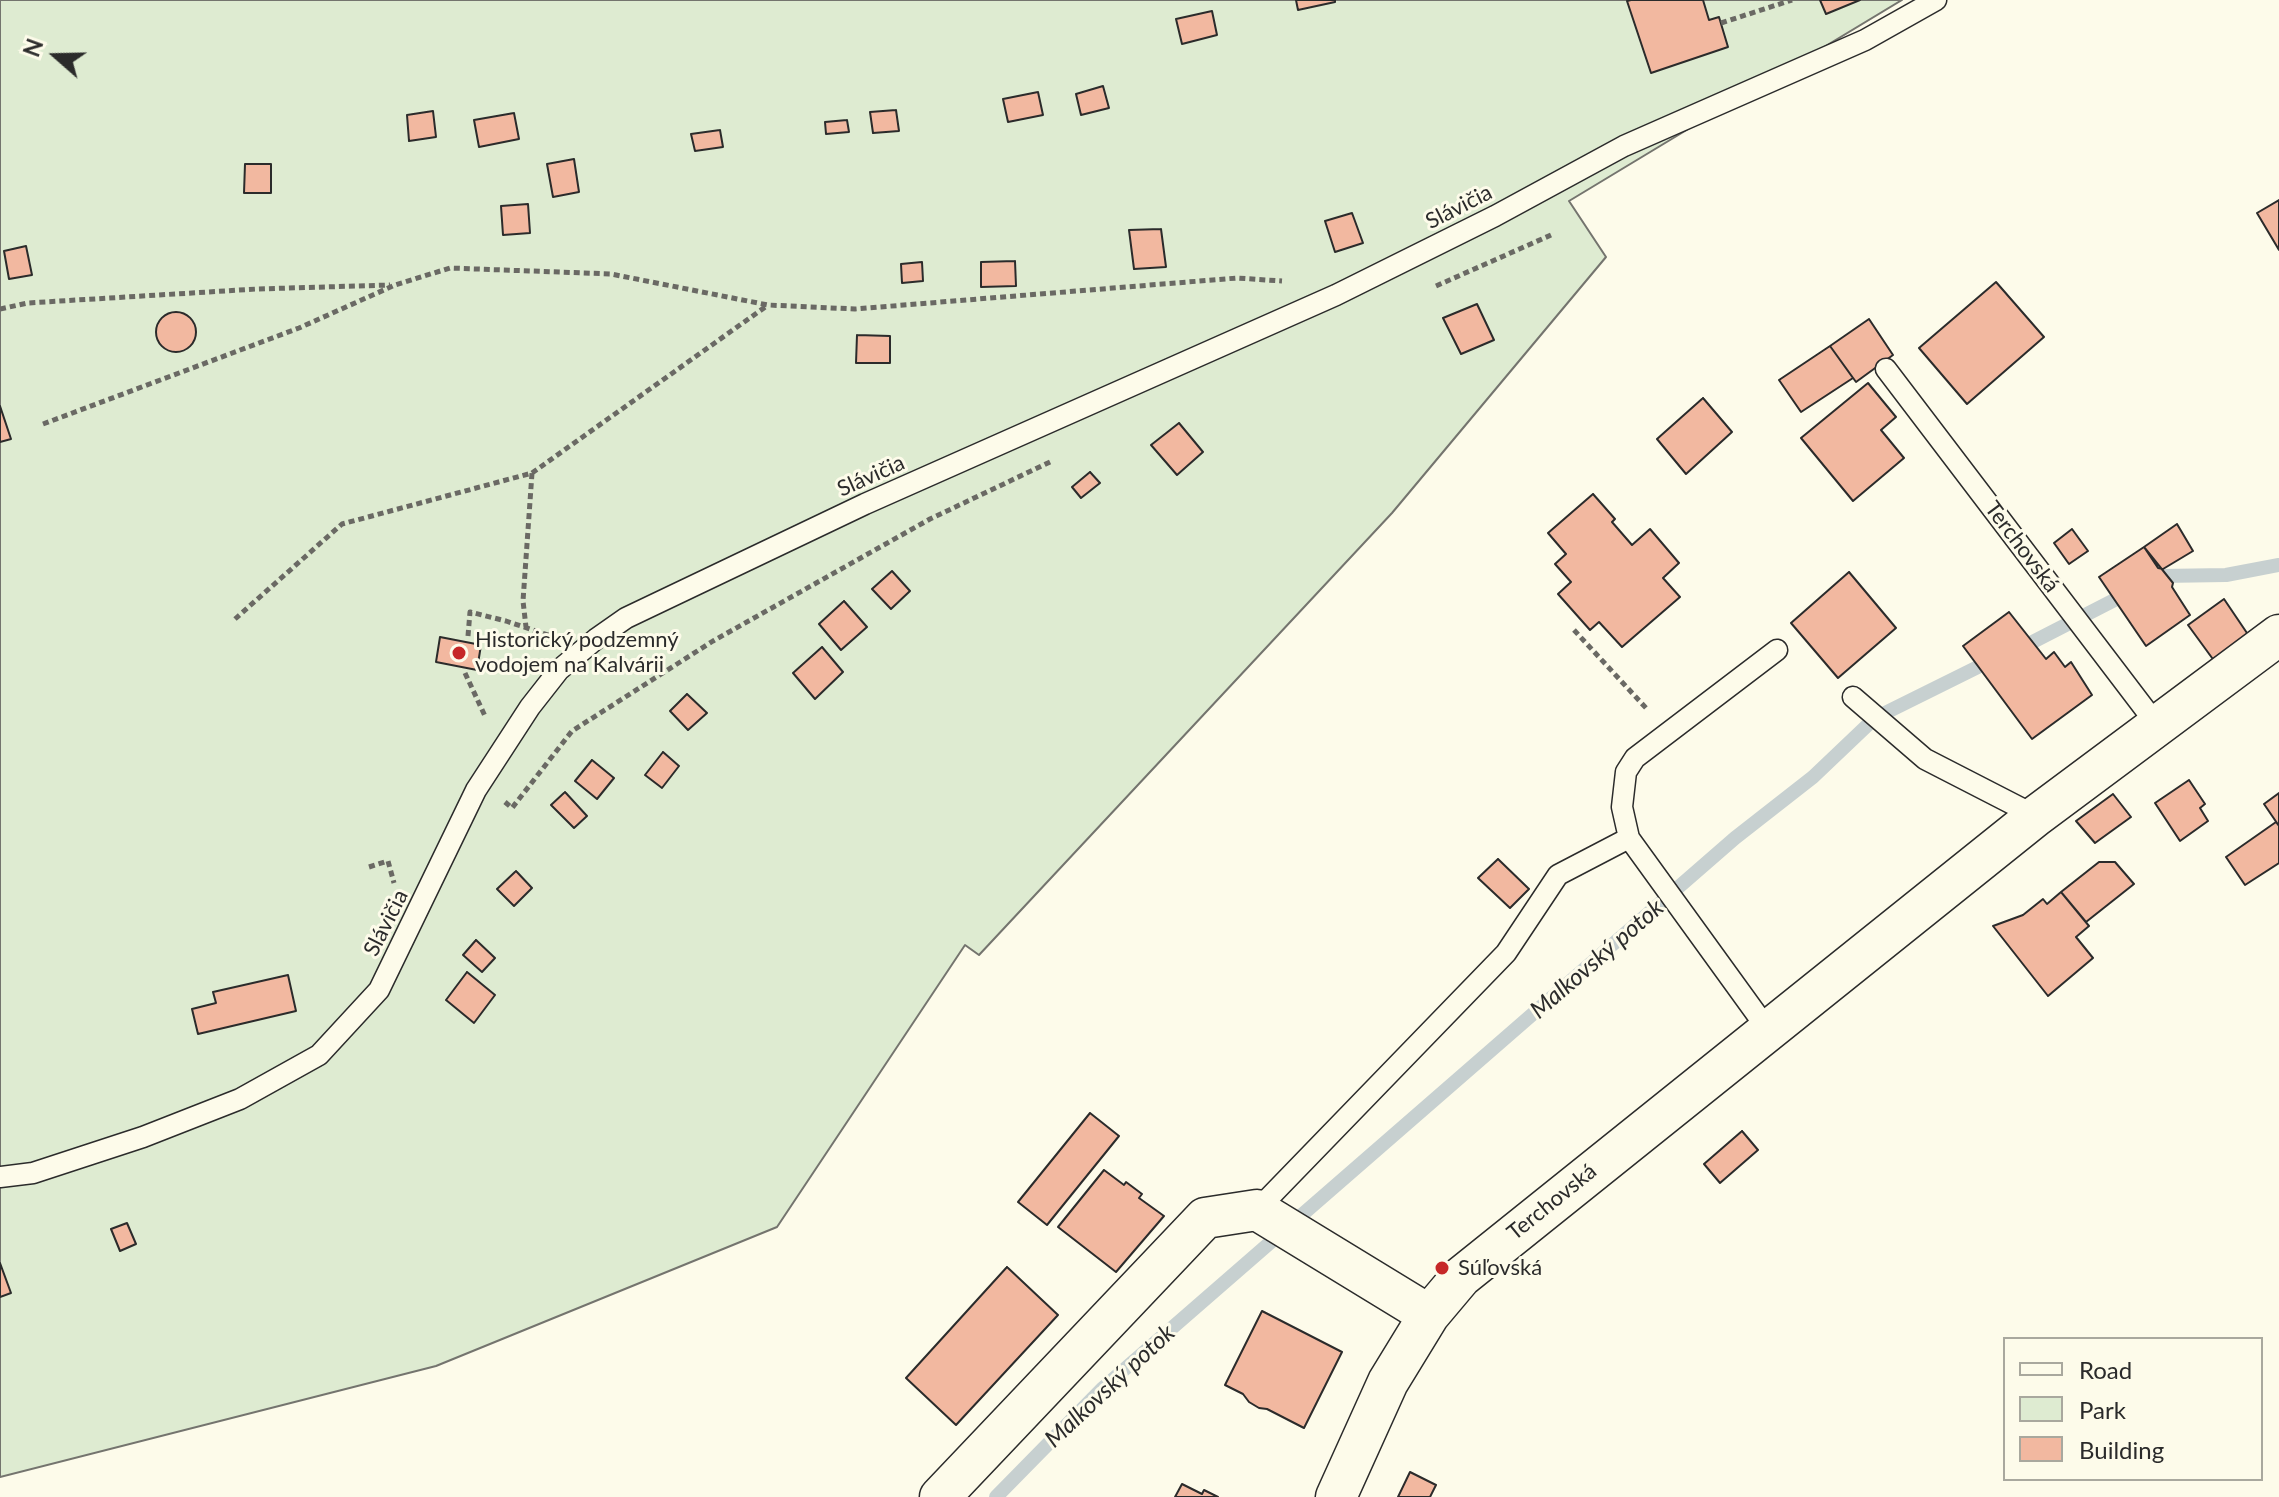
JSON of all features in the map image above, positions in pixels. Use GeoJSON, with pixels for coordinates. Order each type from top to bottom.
{"type":"FeatureCollection","features":[{"type":"Feature","properties":{"kind":"street","name":"Terchovská"},"geometry":{"type":"LineString","coordinates":[[1336,1497],[1388,1382],[1429,1315],[1461,1277],[2036,816],[2279,635]]}},
{"type":"Feature","properties":{"kind":"street"},"geometry":{"type":"LineString","coordinates":[[940,1497],[1205,1218],[1257,1210],[1429,1315]]}},
{"type":"Feature","properties":{"kind":"lane","name":"Slávičia"},"geometry":{"type":"LineString","coordinates":[[0,1177],[33,1173],[143,1137],[240,1099],[319,1055],[379,990],[482,780],[530,707],[559,670],[626,618],[851,511],[1355,286],[1495,216],[1624,146],[1865,40],[1936,0]]}},
{"type":"Feature","properties":{"kind":"lane","name":"Terchovská"},"geometry":{"type":"LineString","coordinates":[[1886,369],[2157,725]]}},
{"type":"Feature","properties":{"kind":"lane"},"geometry":{"type":"LineString","coordinates":[[1768,1030],[1629,838],[1622,807],[1626,772],[1635,758],[1777,650]]}},
{"type":"Feature","properties":{"kind":"lane"},"geometry":{"type":"LineString","coordinates":[[1853,697],[1925,759],[2036,816]]}},
{"type":"Feature","properties":{"kind":"lane"},"geometry":{"type":"LineString","coordinates":[[1257,1210],[1506,953],[1558,875],[1629,838]]}},
{"type":"Feature","properties":{"kind":"path"},"geometry":{"type":"LineString","coordinates":[[1721,23],[1792,0]]}},
{"type":"Feature","properties":{"kind":"path"},"geometry":{"type":"LineString","coordinates":[[1424,292],[1551,235]]}},
{"type":"Feature","properties":{"kind":"path"},"geometry":{"type":"LineString","coordinates":[[43,424],[299,328],[395,285],[450,268],[611,274],[768,305],[855,309],[1237,278],[1355,286]]}},
{"type":"Feature","properties":{"kind":"path"},"geometry":{"type":"LineString","coordinates":[[0,309],[43,302],[257,289],[395,285]]}},
{"type":"Feature","properties":{"kind":"path"},"geometry":{"type":"LineString","coordinates":[[235,619],[342,524],[532,473],[768,305]]}},
{"type":"Feature","properties":{"kind":"path"},"geometry":{"type":"LineString","coordinates":[[482,780],[512,808],[572,731],[713,641],[916,527],[1057,459]]}},
{"type":"Feature","properties":{"kind":"path"},"geometry":{"type":"LineString","coordinates":[[526,627],[523,601],[532,473]]}},
{"type":"Feature","properties":{"kind":"path"},"geometry":{"type":"LineString","coordinates":[[468,636],[470,612],[550,636],[596,639]]}},
{"type":"Feature","properties":{"kind":"path"},"geometry":{"type":"LineString","coordinates":[[1574,630],[1669,732]]}},
{"type":"Feature","properties":{"kind":"green space"},"geometry":{"type":"Polygon","coordinates":[[[0,0],[1902,0],[1569,201],[1606,257],[1392,513],[979,955],[965,945],[777,1227],[436,1366],[0,1477],[0,0]]]}},
{"type":"Feature","properties":{"kind":"building"},"geometry":{"type":"Polygon","coordinates":[[[1296,0],[1335,0],[1335,2],[1298,10],[1296,0]]]}},
{"type":"Feature","properties":{"kind":"building"},"geometry":{"type":"Polygon","coordinates":[[[1703,0],[1709,20],[1719,17],[1728,47],[1651,73],[1627,1],[1703,0]]]}},
{"type":"Feature","properties":{"kind":"building"},"geometry":{"type":"Polygon","coordinates":[[[1820,0],[1860,0],[1826,14],[1820,0]]]}},
{"type":"Feature","properties":{"kind":"building"},"geometry":{"type":"Polygon","coordinates":[[[1212,11],[1217,35],[1182,44],[1176,19],[1212,11]]]}},
{"type":"Feature","properties":{"kind":"building"},"geometry":{"type":"Polygon","coordinates":[[[1103,86],[1109,108],[1081,115],[1076,94],[1103,86]]]}},
{"type":"Feature","properties":{"kind":"building"},"geometry":{"type":"Polygon","coordinates":[[[1038,92],[1043,115],[1008,122],[1003,99],[1038,92]]]}},
{"type":"Feature","properties":{"kind":"building"},"geometry":{"type":"Polygon","coordinates":[[[896,110],[899,131],[873,133],[870,112],[896,110]]]}},
{"type":"Feature","properties":{"kind":"building"},"geometry":{"type":"Polygon","coordinates":[[[433,111],[436,137],[409,141],[407,115],[433,111]]]}},
{"type":"Feature","properties":{"kind":"building"},"geometry":{"type":"Polygon","coordinates":[[[514,113],[519,139],[479,147],[474,120],[514,113]]]}},
{"type":"Feature","properties":{"kind":"building"},"geometry":{"type":"Polygon","coordinates":[[[847,120],[849,132],[826,134],[825,122],[847,120]]]}},
{"type":"Feature","properties":{"kind":"building"},"geometry":{"type":"Polygon","coordinates":[[[720,130],[723,147],[695,151],[691,134],[720,130]]]}},
{"type":"Feature","properties":{"kind":"building"},"geometry":{"type":"Polygon","coordinates":[[[574,159],[579,192],[553,197],[547,164],[574,159]]]}},
{"type":"Feature","properties":{"kind":"building"},"geometry":{"type":"Polygon","coordinates":[[[245,164],[271,164],[271,193],[244,193],[245,164]]]}},
{"type":"Feature","properties":{"kind":"building"},"geometry":{"type":"Polygon","coordinates":[[[2279,200],[2279,250],[2257,213],[2279,200]]]}},
{"type":"Feature","properties":{"kind":"building"},"geometry":{"type":"Polygon","coordinates":[[[528,204],[530,233],[503,235],[501,206],[528,204]]]}},
{"type":"Feature","properties":{"kind":"building"},"geometry":{"type":"Polygon","coordinates":[[[1352,213],[1363,243],[1335,252],[1325,221],[1352,213]]]}},
{"type":"Feature","properties":{"kind":"building"},"geometry":{"type":"Polygon","coordinates":[[[1161,229],[1166,267],[1134,269],[1129,230],[1161,229]]]}},
{"type":"Feature","properties":{"kind":"building"},"geometry":{"type":"Polygon","coordinates":[[[26,246],[32,275],[9,279],[4,251],[26,246]]]}},
{"type":"Feature","properties":{"kind":"building"},"geometry":{"type":"Polygon","coordinates":[[[1015,261],[1016,286],[981,287],[981,262],[1015,261]]]}},
{"type":"Feature","properties":{"kind":"building"},"geometry":{"type":"Polygon","coordinates":[[[922,262],[923,281],[902,283],[901,264],[922,262]]]}},
{"type":"Feature","properties":{"kind":"building"},"geometry":{"type":"Polygon","coordinates":[[[1996,282],[2044,337],[1967,404],[1919,348],[1996,282]]]}},
{"type":"Feature","properties":{"kind":"building"},"geometry":{"type":"Polygon","coordinates":[[[1477,304],[1494,340],[1461,354],[1443,318],[1477,304]]]}},
{"type":"Feature","properties":{"kind":"building"},"geometry":{"type":"Polygon","coordinates":[[[176,312],[190,318],[196,332],[190,346],[176,352],[162,346],[156,332],[162,318],[176,312]]]}},
{"type":"Feature","properties":{"kind":"building"},"geometry":{"type":"Polygon","coordinates":[[[1869,319],[1893,355],[1856,382],[1830,346],[1869,319]]]}},
{"type":"Feature","properties":{"kind":"building"},"geometry":{"type":"Polygon","coordinates":[[[857,335],[890,336],[890,363],[856,363],[857,335]]]}},
{"type":"Feature","properties":{"kind":"building"},"geometry":{"type":"Polygon","coordinates":[[[1830,346],[1853,378],[1801,412],[1779,380],[1830,346]]]}},
{"type":"Feature","properties":{"kind":"building"},"geometry":{"type":"Polygon","coordinates":[[[1868,383],[1896,417],[1881,430],[1904,458],[1853,501],[1801,438],[1868,383]]]}},
{"type":"Feature","properties":{"kind":"building"},"geometry":{"type":"Polygon","coordinates":[[[1703,398],[1732,432],[1686,474],[1657,439],[1703,398]]]}},
{"type":"Feature","properties":{"kind":"building"},"geometry":{"type":"Polygon","coordinates":[[[0,406],[11,439],[0,442],[0,406]]]}},
{"type":"Feature","properties":{"kind":"building"},"geometry":{"type":"Polygon","coordinates":[[[1179,423],[1203,452],[1177,475],[1151,445],[1179,423]]]}},
{"type":"Feature","properties":{"kind":"building"},"geometry":{"type":"Polygon","coordinates":[[[1090,472],[1100,483],[1081,498],[1072,487],[1090,472]]]}},
{"type":"Feature","properties":{"kind":"building"},"geometry":{"type":"Polygon","coordinates":[[[1593,494],[1632,545],[1650,529],[1679,563],[1663,578],[1680,597],[1622,647],[1599,622],[1590,630],[1558,594],[1571,582],[1555,564],[1566,554],[1548,533],[1593,494]]]}},
{"type":"Feature","properties":{"kind":"building"},"geometry":{"type":"Polygon","coordinates":[[[2177,524],[2193,551],[2163,569],[2158,568],[2144,547],[2177,524]]]}},
{"type":"Feature","properties":{"kind":"building"},"geometry":{"type":"Polygon","coordinates":[[[2072,529],[2088,551],[2069,564],[2054,543],[2072,529]]]}},
{"type":"Feature","properties":{"kind":"building"},"geometry":{"type":"Polygon","coordinates":[[[2144,547],[2173,583],[2172,587],[2190,615],[2146,646],[2099,577],[2144,547]]]}},
{"type":"Feature","properties":{"kind":"building"},"geometry":{"type":"Polygon","coordinates":[[[892,571],[910,591],[891,609],[872,589],[892,571]]]}},
{"type":"Feature","properties":{"kind":"building"},"geometry":{"type":"Polygon","coordinates":[[[1849,572],[1896,628],[1838,678],[1791,623],[1849,572]]]}},
{"type":"Feature","properties":{"kind":"building"},"geometry":{"type":"Polygon","coordinates":[[[2224,599],[2249,636],[2215,662],[2188,625],[2224,599]]]}},
{"type":"Feature","properties":{"kind":"building"},"geometry":{"type":"Polygon","coordinates":[[[844,601],[867,627],[841,650],[819,624],[844,601]]]}},
{"type":"Feature","properties":{"kind":"building"},"geometry":{"type":"Polygon","coordinates":[[[2009,612],[2046,659],[2054,652],[2065,667],[2071,662],[2092,695],[2032,739],[1963,646],[2009,612]]]}},
{"type":"Feature","properties":{"kind":"building","name":"Historický podzemný vodojem na Kalvárii"},"geometry":{"type":"Polygon","coordinates":[[[440,637],[481,645],[477,670],[436,662],[440,637]]]}},
{"type":"Feature","properties":{"kind":"building"},"geometry":{"type":"Polygon","coordinates":[[[822,647],[843,672],[815,699],[793,673],[822,647]]]}},
{"type":"Feature","properties":{"kind":"building"},"geometry":{"type":"Polygon","coordinates":[[[687,694],[707,713],[688,730],[670,711],[687,694]]]}},
{"type":"Feature","properties":{"kind":"building"},"geometry":{"type":"Polygon","coordinates":[[[663,752],[679,766],[662,788],[645,775],[663,752]]]}},
{"type":"Feature","properties":{"kind":"building"},"geometry":{"type":"Polygon","coordinates":[[[592,760],[614,778],[597,799],[575,781],[592,760]]]}},
{"type":"Feature","properties":{"kind":"building"},"geometry":{"type":"Polygon","coordinates":[[[2189,780],[2205,804],[2200,808],[2208,821],[2180,841],[2155,803],[2189,780]]]}},
{"type":"Feature","properties":{"kind":"building"},"geometry":{"type":"Polygon","coordinates":[[[565,792],[587,816],[574,828],[551,805],[565,792]]]}},
{"type":"Feature","properties":{"kind":"building"},"geometry":{"type":"Polygon","coordinates":[[[2279,793],[2279,826],[2264,804],[2279,793]]]}},
{"type":"Feature","properties":{"kind":"building"},"geometry":{"type":"Polygon","coordinates":[[[2113,794],[2131,817],[2095,843],[2076,821],[2113,794]]]}},
{"type":"Feature","properties":{"kind":"building"},"geometry":{"type":"Polygon","coordinates":[[[2276,822],[2279,826],[2279,863],[2245,885],[2226,857],[2276,822]]]}},
{"type":"Feature","properties":{"kind":"building"},"geometry":{"type":"Polygon","coordinates":[[[1498,859],[1529,889],[1510,908],[1478,878],[1498,859]]]}},
{"type":"Feature","properties":{"kind":"building"},"geometry":{"type":"Polygon","coordinates":[[[2099,862],[2115,862],[2134,884],[2086,922],[2061,892],[2099,862]]]}},
{"type":"Feature","properties":{"kind":"building"},"geometry":{"type":"Polygon","coordinates":[[[516,871],[532,888],[514,906],[497,889],[516,871]]]}},
{"type":"Feature","properties":{"kind":"building"},"geometry":{"type":"Polygon","coordinates":[[[2061,892],[2089,926],[2076,937],[2093,958],[2048,996],[1993,926],[2023,915],[2043,899],[2047,904],[2061,892]]]}},
{"type":"Feature","properties":{"kind":"building"},"geometry":{"type":"Polygon","coordinates":[[[476,940],[495,958],[482,972],[463,955],[476,940]]]}},
{"type":"Feature","properties":{"kind":"building"},"geometry":{"type":"Polygon","coordinates":[[[467,972],[495,995],[474,1023],[446,1000],[467,972]]]}},
{"type":"Feature","properties":{"kind":"building"},"geometry":{"type":"Polygon","coordinates":[[[288,975],[296,1011],[198,1034],[192,1009],[216,1003],[213,992],[288,975]]]}},
{"type":"Feature","properties":{"kind":"building"},"geometry":{"type":"Polygon","coordinates":[[[1090,1113],[1119,1136],[1047,1225],[1018,1202],[1090,1113]]]}},
{"type":"Feature","properties":{"kind":"building"},"geometry":{"type":"Polygon","coordinates":[[[1742,1131],[1758,1150],[1720,1183],[1704,1164],[1742,1131]]]}},
{"type":"Feature","properties":{"kind":"building"},"geometry":{"type":"Polygon","coordinates":[[[1104,1170],[1142,1194],[1139,1198],[1164,1216],[1116,1272],[1058,1227],[1104,1170]]]}},
{"type":"Feature","properties":{"kind":"building"},"geometry":{"type":"Polygon","coordinates":[[[127,1223],[136,1244],[120,1251],[111,1229],[127,1223]]]}},
{"type":"Feature","properties":{"kind":"building"},"geometry":{"type":"Polygon","coordinates":[[[0,1263],[11,1293],[0,1297],[0,1263]]]}},
{"type":"Feature","properties":{"kind":"building"},"geometry":{"type":"Polygon","coordinates":[[[1007,1267],[1058,1315],[956,1425],[906,1378],[1007,1267]]]}},
{"type":"Feature","properties":{"kind":"building"},"geometry":{"type":"Polygon","coordinates":[[[1262,1311],[1342,1352],[1304,1428],[1259,1408],[1243,1394],[1225,1385],[1262,1311]]]}},
{"type":"Feature","properties":{"kind":"building"},"geometry":{"type":"Polygon","coordinates":[[[1410,1472],[1436,1485],[1430,1497],[1398,1497],[1410,1472]]]}},
{"type":"Feature","properties":{"kind":"building"},"geometry":{"type":"Polygon","coordinates":[[[1182,1484],[1202,1494],[1204,1490],[1218,1497],[1175,1497],[1182,1484]]]}},
{"type":"Feature","properties":{"kind":"waterway","name":"Malkovský potok"},"geometry":{"type":"LineString","coordinates":[[2152,580],[2161,576],[2226,575],[2279,565]]}},
{"type":"Feature","properties":{"kind":"waterway","name":"Malkovský potok"},"geometry":{"type":"LineString","coordinates":[[2017,650],[2130,592]]}},
{"type":"Feature","properties":{"kind":"waterway","name":"Malkovský potok"},"geometry":{"type":"LineString","coordinates":[[996,1497],[1103,1388],[1735,838],[1813,777],[1875,718],[1994,659]]}},
{"type":"Feature","properties":{"kind":"place","name":"Historický podzemný vodojem na Kalvárii"},"geometry":{"type":"Point","coordinates":[459,653]}},
{"type":"Feature","properties":{"kind":"place","name":"Súľovská"},"geometry":{"type":"Point","coordinates":[1442,1268]}}]}
